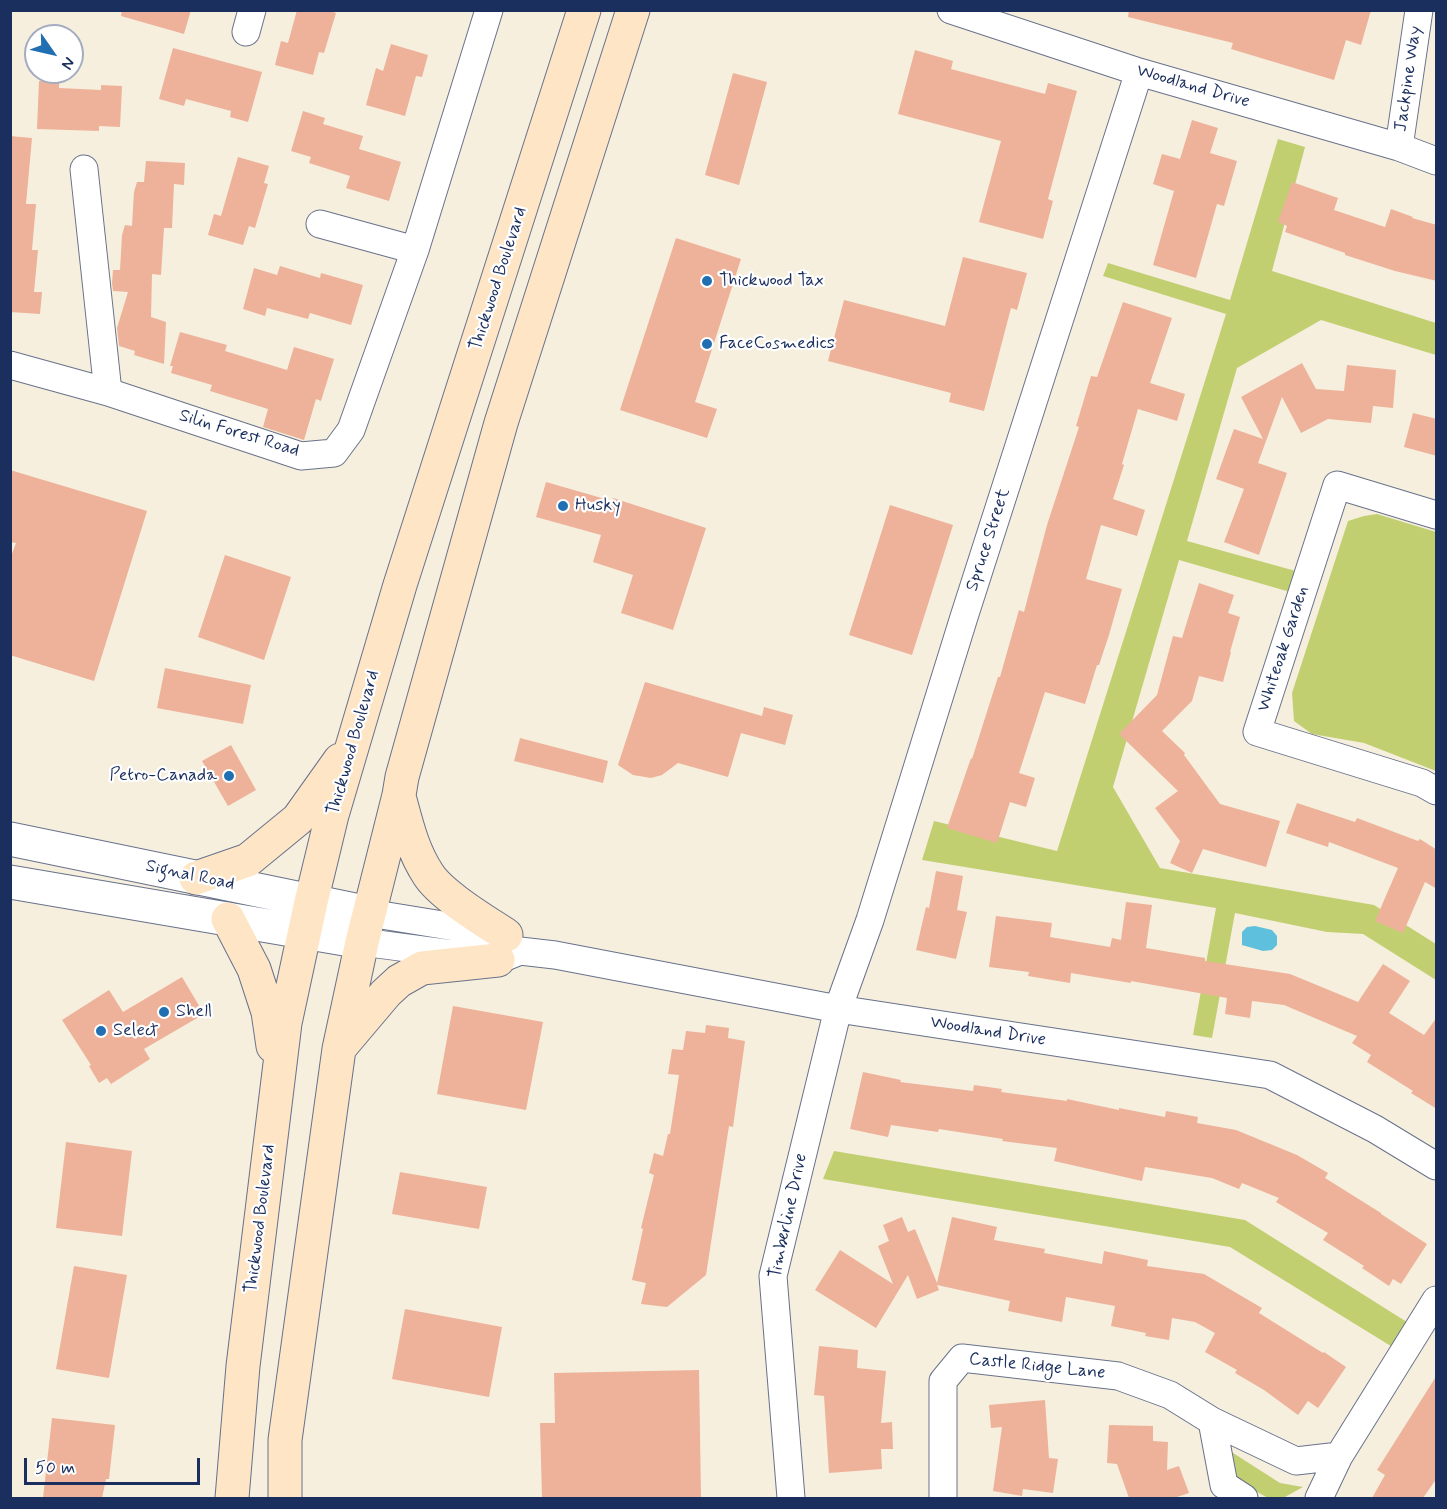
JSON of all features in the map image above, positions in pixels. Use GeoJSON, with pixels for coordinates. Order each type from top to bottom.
{"type":"FeatureCollection","features":[{"type":"Feature","properties":{"kind":"main road"},"geometry":{"type":"LineString","coordinates":[[285,1498],[285,1440],[339,1049],[365,927],[402,777],[501,423],[628,25],[653,10]]}},
{"type":"Feature","properties":{"kind":"main road","name":"Thickwood Boulevard"},"geometry":{"type":"LineString","coordinates":[[232,1498],[243,1366],[285,1023],[311,902],[332,815],[400,585],[480,338],[580,14]]}},
{"type":"Feature","properties":{"kind":"main road"},"geometry":{"type":"LineString","coordinates":[[480,338],[488,351],[486,409],[489,418],[501,423]]}},
{"type":"Feature","properties":{"kind":"main road"},"geometry":{"type":"LineString","coordinates":[[196,878],[248,860],[298,819],[355,740]]}},
{"type":"Feature","properties":{"kind":"main road"},"geometry":{"type":"LineString","coordinates":[[399,795],[411,842],[429,876],[508,949]]}},
{"type":"Feature","properties":{"kind":"main road"},"geometry":{"type":"LineString","coordinates":[[228,919],[254,969],[268,1012],[277,1085]]}},
{"type":"Feature","properties":{"kind":"main road"},"geometry":{"type":"LineString","coordinates":[[339,1049],[386,993],[399,981],[422,968],[508,949]]}},
{"type":"Feature","properties":{"kind":"street","name":"Silin Forest Road"},"geometry":{"type":"LineString","coordinates":[[10,365],[108,392],[302,456],[334,453],[351,430],[416,250],[489,10]]}},
{"type":"Feature","properties":{"kind":"street","name":"Woodland Drive"},"geometry":{"type":"LineString","coordinates":[[951,10],[1139,72],[1399,147],[1437,161]]}},
{"type":"Feature","properties":{"kind":"street","name":"Jackpine Way"},"geometry":{"type":"LineString","coordinates":[[1399,147],[1419,10]]}},
{"type":"Feature","properties":{"kind":"street","name":"Spruce Street"},"geometry":{"type":"LineString","coordinates":[[838,1009],[870,920],[1139,72]]}},
{"type":"Feature","properties":{"kind":"street"},"geometry":{"type":"LineString","coordinates":[[84,169],[108,392]]}},
{"type":"Feature","properties":{"kind":"street"},"geometry":{"type":"LineString","coordinates":[[320,224],[416,250]]}},
{"type":"Feature","properties":{"kind":"street","name":"Whiteoak Garden"},"geometry":{"type":"LineString","coordinates":[[1437,515],[1337,485],[1257,732],[1422,783],[1437,790]]}},
{"type":"Feature","properties":{"kind":"street","name":"Signal Road"},"geometry":{"type":"LineString","coordinates":[[10,839],[311,902],[365,927]]}},
{"type":"Feature","properties":{"kind":"street","name":"Signal Road"},"geometry":{"type":"LineString","coordinates":[[10,882],[304,933],[365,927]]}},
{"type":"Feature","properties":{"kind":"street","name":"Woodland Drive"},"geometry":{"type":"LineString","coordinates":[[365,927],[555,955],[838,1009],[1270,1076],[1375,1129],[1437,1166]]}},
{"type":"Feature","properties":{"kind":"street","name":"Timberline Drive"},"geometry":{"type":"LineString","coordinates":[[791,1498],[773,1276],[838,1009]]}},
{"type":"Feature","properties":{"kind":"street"},"geometry":{"type":"LineString","coordinates":[[1319,1498],[1339,1456],[1437,1300]]}},
{"type":"Feature","properties":{"kind":"street","name":"Castle Ridge Lane"},"geometry":{"type":"LineString","coordinates":[[943,1498],[943,1381],[962,1358],[1118,1376],[1170,1395],[1212,1421],[1296,1461],[1339,1456]]}},
{"type":"Feature","properties":{"kind":"street"},"geometry":{"type":"LineString","coordinates":[[1212,1421],[1224,1485],[1244,1498]]}},
{"type":"Feature","properties":{"kind":"green space"},"geometry":{"type":"Polygon","coordinates":[[[1278,139],[1305,147],[1272,271],[1436,323],[1436,355],[1321,320],[1237,368],[1187,541],[1303,573],[1297,594],[1179,560],[1113,787],[1160,868],[1374,905],[1436,944],[1436,980],[1363,934],[1327,932],[1235,913],[1212,1038],[1193,1035],[1216,908],[922,860],[934,821],[1057,851],[1226,314],[1103,276],[1108,263],[1230,300],[1278,139]]]}},
{"type":"Feature","properties":{"kind":"green space"},"geometry":{"type":"Polygon","coordinates":[[[1377,514],[1436,532],[1436,771],[1364,743],[1312,734],[1294,721],[1292,693],[1348,521],[1377,514]]]}},
{"type":"Feature","properties":{"kind":"green space"},"geometry":{"type":"Polygon","coordinates":[[[834,1151],[1245,1220],[1410,1324],[1394,1348],[1230,1247],[823,1179],[834,1151]]]}},
{"type":"Feature","properties":{"kind":"green space"},"geometry":{"type":"Polygon","coordinates":[[[1230,1451],[1280,1483],[1303,1487],[1285,1497],[1268,1498],[1239,1482],[1228,1459],[1230,1451]]]}},
{"type":"Feature","properties":{"kind":"water"},"geometry":{"type":"Polygon","coordinates":[[[1255,926],[1272,930],[1277,936],[1277,945],[1272,950],[1263,951],[1242,945],[1242,932],[1247,927],[1255,926]]]}},
{"type":"Feature","properties":{"kind":"building"},"geometry":{"type":"Polygon","coordinates":[[[122,10],[191,10],[184,34],[121,16],[122,10]]]}},
{"type":"Feature","properties":{"kind":"building"},"geometry":{"type":"Polygon","coordinates":[[[297,10],[326,10],[336,13],[324,53],[319,52],[313,75],[275,65],[281,41],[288,43],[297,10]]]}},
{"type":"Feature","properties":{"kind":"building"},"geometry":{"type":"Polygon","coordinates":[[[1129,10],[1371,10],[1361,45],[1346,40],[1334,80],[1231,49],[1233,43],[1128,17],[1129,10]]]}},
{"type":"Feature","properties":{"kind":"building"},"geometry":{"type":"Polygon","coordinates":[[[391,44],[428,55],[422,77],[416,76],[405,116],[366,105],[376,68],[383,71],[391,44]]]}},
{"type":"Feature","properties":{"kind":"building"},"geometry":{"type":"Polygon","coordinates":[[[173,48],[262,72],[248,122],[230,117],[231,111],[186,99],[184,106],[159,99],[173,48]]]}},
{"type":"Feature","properties":{"kind":"building"},"geometry":{"type":"Polygon","coordinates":[[[915,50],[953,61],[951,69],[1045,94],[1048,83],[1077,91],[1048,199],[1053,201],[1043,239],[979,222],[1001,141],[898,114],[915,50]]]}},
{"type":"Feature","properties":{"kind":"building"},"geometry":{"type":"Polygon","coordinates":[[[733,73],[767,82],[739,185],[705,175],[733,73]]]}},
{"type":"Feature","properties":{"kind":"building"},"geometry":{"type":"Polygon","coordinates":[[[39,84],[59,84],[59,88],[101,90],[101,85],[122,86],[120,127],[99,126],[99,131],[37,129],[39,84]]]}},
{"type":"Feature","properties":{"kind":"building"},"geometry":{"type":"Polygon","coordinates":[[[303,111],[325,118],[323,124],[363,136],[359,149],[401,162],[389,201],[346,188],[350,176],[309,163],[311,157],[291,151],[303,111]]]}},
{"type":"Feature","properties":{"kind":"building"},"geometry":{"type":"Polygon","coordinates":[[[1192,120],[1218,128],[1210,153],[1237,161],[1224,206],[1217,204],[1196,278],[1153,265],[1174,191],[1153,184],[1162,154],[1180,159],[1192,120]]]}},
{"type":"Feature","properties":{"kind":"building"},"geometry":{"type":"Polygon","coordinates":[[[10,136],[32,138],[26,204],[36,204],[32,250],[38,250],[34,292],[42,292],[40,314],[10,312],[10,136]]]}},
{"type":"Feature","properties":{"kind":"building"},"geometry":{"type":"Polygon","coordinates":[[[238,157],[269,166],[264,183],[268,184],[255,228],[249,226],[243,245],[208,235],[214,214],[221,216],[238,157]]]}},
{"type":"Feature","properties":{"kind":"building"},"geometry":{"type":"Polygon","coordinates":[[[146,161],[185,163],[184,185],[174,184],[172,228],[164,228],[161,275],[152,274],[151,317],[166,322],[164,364],[134,355],[135,351],[119,346],[117,328],[128,292],[113,291],[112,283],[113,270],[120,270],[122,235],[125,225],[132,226],[134,192],[137,182],[144,182],[146,161]]]}},
{"type":"Feature","properties":{"kind":"building"},"geometry":{"type":"Polygon","coordinates":[[[1292,182],[1338,198],[1334,210],[1385,227],[1391,209],[1437,225],[1437,281],[1345,255],[1345,253],[1285,232],[1287,226],[1278,222],[1292,182]]]}},
{"type":"Feature","properties":{"kind":"building"},"geometry":{"type":"Polygon","coordinates":[[[676,238],[741,259],[695,402],[717,409],[707,438],[620,410],[676,238]]]}},
{"type":"Feature","properties":{"kind":"building"},"geometry":{"type":"Polygon","coordinates":[[[963,257],[1027,273],[1017,310],[1011,308],[984,411],[949,402],[951,393],[828,361],[844,300],[945,326],[963,257]]]}},
{"type":"Feature","properties":{"kind":"building"},"geometry":{"type":"Polygon","coordinates":[[[280,266],[320,278],[321,273],[363,285],[351,325],[310,313],[308,319],[267,308],[265,316],[243,309],[254,268],[277,275],[280,266]]]}},
{"type":"Feature","properties":{"kind":"building"},"geometry":{"type":"Polygon","coordinates":[[[1123,302],[1172,318],[1150,383],[1185,394],[1177,421],[1138,409],[1113,499],[1145,510],[1137,536],[1101,525],[1086,579],[1122,589],[1109,635],[1085,704],[1045,692],[1019,773],[1035,778],[1026,807],[1010,802],[997,843],[947,828],[998,677],[1000,677],[1019,610],[1024,612],[1047,525],[1079,427],[1076,426],[1091,376],[1097,377],[1123,302]]]}},
{"type":"Feature","properties":{"kind":"building"},"geometry":{"type":"Polygon","coordinates":[[[180,332],[227,345],[225,351],[287,370],[294,347],[334,359],[321,401],[316,399],[304,440],[263,427],[268,409],[210,391],[212,385],[171,373],[173,366],[170,366],[180,332]]]}},
{"type":"Feature","properties":{"kind":"building"},"geometry":{"type":"Polygon","coordinates":[[[1302,363],[1316,389],[1344,391],[1347,365],[1396,370],[1393,408],[1373,406],[1371,423],[1328,419],[1301,433],[1282,397],[1258,463],[1287,473],[1259,555],[1224,542],[1244,489],[1216,479],[1234,429],[1263,439],[1241,397],[1302,363]]]}},
{"type":"Feature","properties":{"kind":"building"},"geometry":{"type":"Polygon","coordinates":[[[1413,413],[1437,419],[1437,456],[1404,447],[1413,413]]]}},
{"type":"Feature","properties":{"kind":"building"},"geometry":{"type":"Polygon","coordinates":[[[10,470],[147,511],[94,681],[10,655],[10,559],[16,543],[10,542],[10,470]]]}},
{"type":"Feature","properties":{"kind":"building"},"geometry":{"type":"Polygon","coordinates":[[[546,482],[612,501],[613,498],[706,528],[673,630],[621,613],[633,575],[593,562],[601,535],[536,517],[546,482]]]}},
{"type":"Feature","properties":{"kind":"building"},"geometry":{"type":"Polygon","coordinates":[[[890,505],[953,525],[912,655],[849,635],[890,505]]]}},
{"type":"Feature","properties":{"kind":"building"},"geometry":{"type":"Polygon","coordinates":[[[225,555],[291,577],[264,660],[198,637],[225,555]]]}},
{"type":"Feature","properties":{"kind":"building"},"geometry":{"type":"Polygon","coordinates":[[[1199,583],[1234,595],[1228,613],[1240,617],[1223,682],[1199,676],[1192,701],[1162,731],[1185,753],[1184,755],[1220,804],[1280,821],[1266,867],[1203,849],[1192,873],[1170,863],[1180,841],[1155,808],[1178,791],[1119,734],[1157,695],[1173,636],[1182,638],[1199,583]]]}},
{"type":"Feature","properties":{"kind":"building"},"geometry":{"type":"Polygon","coordinates":[[[165,668],[251,685],[243,724],[157,708],[165,668]]]}},
{"type":"Feature","properties":{"kind":"building"},"geometry":{"type":"Polygon","coordinates":[[[645,682],[762,716],[764,707],[793,715],[785,745],[741,733],[728,777],[678,763],[662,775],[651,778],[633,775],[618,765],[645,682]]]}},
{"type":"Feature","properties":{"kind":"building"},"geometry":{"type":"Polygon","coordinates":[[[520,738],[608,761],[603,783],[514,761],[520,738]]]}},
{"type":"Feature","properties":{"kind":"building","name":"Petro-Canada"},"geometry":{"type":"Polygon","coordinates":[[[231,745],[256,790],[228,806],[202,761],[231,745]]]}},
{"type":"Feature","properties":{"kind":"building"},"geometry":{"type":"Polygon","coordinates":[[[1297,803],[1355,822],[1357,818],[1418,841],[1420,839],[1437,850],[1437,889],[1425,882],[1403,933],[1375,921],[1398,868],[1329,842],[1328,847],[1286,833],[1297,803]]]}},
{"type":"Feature","properties":{"kind":"building"},"geometry":{"type":"Polygon","coordinates":[[[936,871],[963,876],[957,910],[967,912],[956,959],[916,950],[926,907],[929,908],[936,871]]]}},
{"type":"Feature","properties":{"kind":"building"},"geometry":{"type":"Polygon","coordinates":[[[1126,902],[1152,905],[1146,948],[1205,958],[1205,961],[1290,974],[1358,1002],[1383,964],[1410,981],[1389,1013],[1424,1035],[1437,1017],[1437,1109],[1367,1062],[1371,1055],[1352,1043],[1357,1036],[1284,1005],[1252,1001],[1250,1018],[1225,1014],[1227,998],[1071,973],[1070,983],[1028,976],[1029,972],[989,967],[996,916],[1052,923],[1050,937],[1110,947],[1112,938],[1121,940],[1126,902]]]}},
{"type":"Feature","properties":{"kind":"building"},"geometry":{"type":"Polygon","coordinates":[[[182,977],[204,1014],[144,1049],[150,1059],[111,1084],[107,1078],[99,1083],[89,1066],[91,1065],[62,1020],[109,990],[123,1012],[182,977]]]}},
{"type":"Feature","properties":{"kind":"building"},"geometry":{"type":"Polygon","coordinates":[[[453,1006],[543,1022],[526,1110],[437,1094],[453,1006]]]}},
{"type":"Feature","properties":{"kind":"building"},"geometry":{"type":"Polygon","coordinates":[[[706,1025],[729,1028],[728,1038],[745,1041],[733,1127],[729,1126],[706,1275],[667,1307],[641,1304],[646,1283],[632,1280],[643,1229],[641,1228],[654,1175],[649,1173],[654,1153],[663,1156],[668,1134],[670,1134],[679,1075],[668,1074],[672,1049],[683,1050],[686,1031],[705,1033],[706,1025]]]}},
{"type":"Feature","properties":{"kind":"building"},"geometry":{"type":"Polygon","coordinates":[[[863,1072],[901,1080],[900,1082],[973,1091],[974,1085],[1002,1089],[1001,1092],[1067,1101],[1067,1099],[1165,1117],[1166,1111],[1198,1117],[1197,1123],[1236,1130],[1297,1155],[1328,1173],[1325,1178],[1427,1244],[1401,1284],[1393,1279],[1389,1286],[1362,1268],[1364,1266],[1323,1240],[1328,1233],[1276,1202],[1279,1198],[1242,1183],[1239,1189],[1212,1178],[1145,1167],[1142,1181],[1054,1161],[1057,1148],[1002,1141],[1003,1139],[939,1129],[938,1132],[891,1125],[888,1137],[850,1129],[863,1072]]]}},
{"type":"Feature","properties":{"kind":"building"},"geometry":{"type":"Polygon","coordinates":[[[66,1142],[132,1151],[122,1236],[56,1228],[66,1142]]]}},
{"type":"Feature","properties":{"kind":"building"},"geometry":{"type":"Polygon","coordinates":[[[400,1172],[487,1187],[479,1229],[392,1214],[400,1172]]]}},
{"type":"Feature","properties":{"kind":"building"},"geometry":{"type":"Polygon","coordinates":[[[902,1217],[908,1232],[915,1229],[937,1283],[952,1217],[997,1227],[994,1240],[1045,1249],[1044,1253],[1102,1264],[1104,1251],[1148,1260],[1147,1266],[1204,1274],[1262,1308],[1259,1313],[1346,1367],[1318,1408],[1308,1401],[1298,1415],[1264,1390],[1235,1373],[1237,1370],[1205,1352],[1215,1333],[1195,1322],[1172,1318],[1169,1340],[1111,1326],[1115,1306],[1066,1297],[1062,1322],[1008,1311],[1010,1301],[937,1285],[939,1290],[917,1299],[908,1275],[876,1328],[815,1290],[840,1250],[893,1284],[878,1246],[889,1241],[883,1225],[902,1217]]]}},
{"type":"Feature","properties":{"kind":"building"},"geometry":{"type":"Polygon","coordinates":[[[74,1266],[127,1275],[109,1378],[56,1369],[74,1266]]]}},
{"type":"Feature","properties":{"kind":"building"},"geometry":{"type":"Polygon","coordinates":[[[405,1309],[502,1327],[489,1397],[392,1379],[405,1309]]]}},
{"type":"Feature","properties":{"kind":"building"},"geometry":{"type":"Polygon","coordinates":[[[819,1346],[858,1350],[857,1368],[886,1371],[881,1423],[892,1422],[893,1449],[881,1449],[882,1469],[829,1473],[824,1396],[814,1395],[819,1346]]]}},
{"type":"Feature","properties":{"kind":"building"},"geometry":{"type":"Polygon","coordinates":[[[699,1370],[701,1498],[542,1498],[540,1423],[555,1423],[554,1373],[699,1370]]]}},
{"type":"Feature","properties":{"kind":"building"},"geometry":{"type":"Polygon","coordinates":[[[1437,1375],[1437,1478],[1423,1498],[1372,1498],[1385,1475],[1377,1470],[1437,1375]]]}},
{"type":"Feature","properties":{"kind":"building"},"geometry":{"type":"Polygon","coordinates":[[[1045,1400],[1049,1458],[1058,1459],[1053,1493],[1023,1489],[1022,1496],[993,1491],[1002,1427],[991,1428],[989,1405],[1045,1400]]]}},
{"type":"Feature","properties":{"kind":"building"},"geometry":{"type":"Polygon","coordinates":[[[52,1418],[115,1425],[109,1479],[106,1479],[102,1498],[43,1498],[52,1418]]]}},
{"type":"Feature","properties":{"kind":"building"},"geometry":{"type":"Polygon","coordinates":[[[1109,1425],[1153,1426],[1153,1441],[1168,1442],[1167,1470],[1179,1466],[1189,1493],[1174,1498],[1129,1498],[1117,1464],[1107,1463],[1109,1425]]]}},
{"type":"Feature","properties":{"kind":"place","name":"Thickwood Tax"},"geometry":{"type":"Point","coordinates":[707,281]}},
{"type":"Feature","properties":{"kind":"place","name":"FaceCosmedics"},"geometry":{"type":"Point","coordinates":[707,344]}},
{"type":"Feature","properties":{"kind":"place","name":"Husky"},"geometry":{"type":"Point","coordinates":[563,506]}},
{"type":"Feature","properties":{"kind":"place","name":"Petro-Canada"},"geometry":{"type":"Point","coordinates":[229,776]}},
{"type":"Feature","properties":{"kind":"place","name":"Shell"},"geometry":{"type":"Point","coordinates":[164,1012]}},
{"type":"Feature","properties":{"kind":"place","name":"Select"},"geometry":{"type":"Point","coordinates":[101,1031]}}]}
